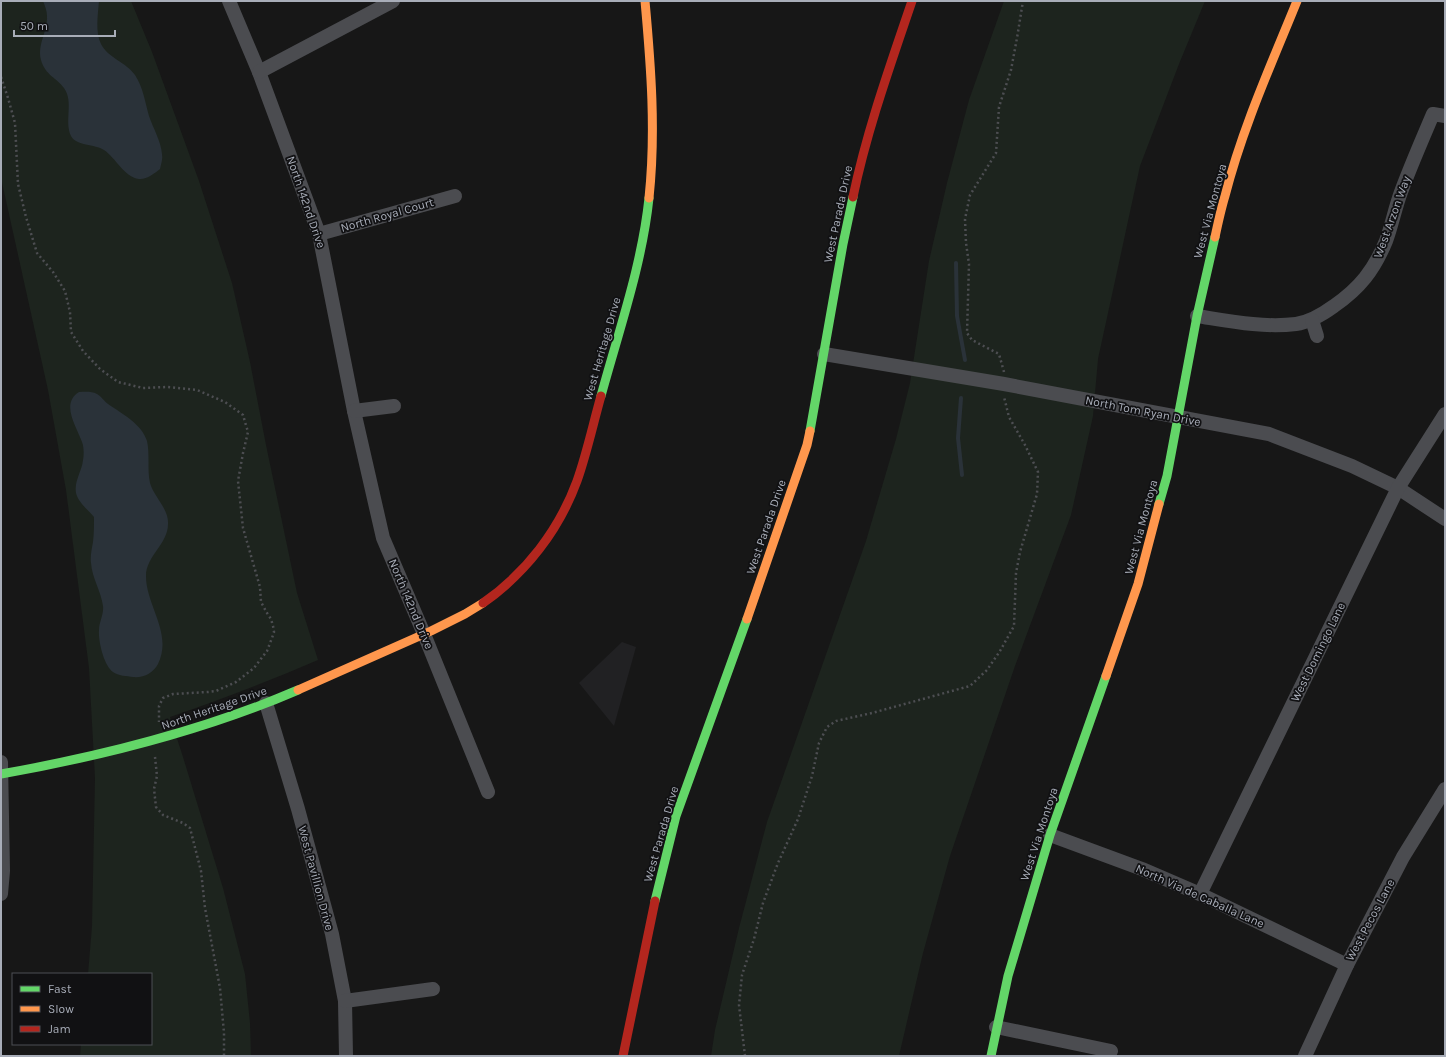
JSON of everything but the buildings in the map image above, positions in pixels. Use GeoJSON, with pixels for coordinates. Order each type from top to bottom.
{"type":"FeatureCollection","features":[{"type":"Feature","properties":{"kind":"street","name":"North 142nd Drive"},"geometry":{"type":"LineString","coordinates":[[229,1],[259,72],[319,234],[354,411],[383,538],[424,634],[488,792]]}},
{"type":"Feature","properties":{"kind":"street"},"geometry":{"type":"LineString","coordinates":[[259,72],[393,1]]}},
{"type":"Feature","properties":{"kind":"street","name":"West Heritage Drive"},"geometry":{"type":"LineString","coordinates":[[424,634],[482,604],[511,582],[541,549],[567,505],[577,481],[627,303],[640,253],[648,208],[653,117],[651,69],[645,1]]}},
{"type":"Feature","properties":{"kind":"street","name":"West Parada Drive"},"geometry":{"type":"LineString","coordinates":[[623,1056],[651,917],[676,816],[772,548],[807,445],[843,244],[860,164],[883,85],[912,1]]}},
{"type":"Feature","properties":{"kind":"street","name":"West Via Montoya"},"geometry":{"type":"LineString","coordinates":[[990,1056],[1008,976],[1050,835],[1138,584],[1167,476],[1197,316],[1225,195],[1263,84],[1297,1]]}},
{"type":"Feature","properties":{"kind":"street","name":"West Arzon Way"},"geometry":{"type":"LineString","coordinates":[[1197,316],[1246,323],[1296,324],[1312,320],[1351,294],[1365,279],[1376,262],[1386,240],[1414,158],[1439,115]]}},
{"type":"Feature","properties":{"kind":"street","name":"North Royal Court"},"geometry":{"type":"LineString","coordinates":[[319,234],[455,196]]}},
{"type":"Feature","properties":{"kind":"street"},"geometry":{"type":"LineString","coordinates":[[1312,320],[1318,336]]}},
{"type":"Feature","properties":{"kind":"street","name":"North Tom Ryan Drive"},"geometry":{"type":"LineString","coordinates":[[824,354],[1004,384],[1269,434],[1352,466],[1398,488],[1445,519]]}},
{"type":"Feature","properties":{"kind":"street"},"geometry":{"type":"LineString","coordinates":[[354,411],[394,406]]}},
{"type":"Feature","properties":{"kind":"street","name":"West Domingo Lane"},"geometry":{"type":"LineString","coordinates":[[1200,894],[1398,488],[1445,415]]}},
{"type":"Feature","properties":{"kind":"street","name":"North Heritage Drive"},"geometry":{"type":"LineString","coordinates":[[1,770],[95,755],[156,740],[220,720],[302,689],[424,634]]}},
{"type":"Feature","properties":{"kind":"street","name":"West Pavillion Drive"},"geometry":{"type":"LineString","coordinates":[[266,703],[298,809],[332,934],[345,1001],[346,1056]]}},
{"type":"Feature","properties":{"kind":"street"},"geometry":{"type":"LineString","coordinates":[[1,770],[3,870],[1,894]]}},
{"type":"Feature","properties":{"kind":"street","name":"West Pecos Lane"},"geometry":{"type":"LineString","coordinates":[[1305,1056],[1347,965],[1403,857],[1445,789]]}},
{"type":"Feature","properties":{"kind":"street","name":"North Via de Caballa Lane"},"geometry":{"type":"LineString","coordinates":[[1050,835],[1200,894],[1347,965]]}},
{"type":"Feature","properties":{"kind":"street"},"geometry":{"type":"LineString","coordinates":[[345,1001],[433,990]]}},
{"type":"Feature","properties":{"kind":"street"},"geometry":{"type":"LineString","coordinates":[[996,1027],[1111,1051]]}},
{"type":"Feature","properties":{"kind":"path"},"geometry":{"type":"LineString","coordinates":[[745,1056],[739,1005],[742,975],[754,939],[763,903],[778,863],[798,819],[812,776],[819,743],[826,727],[836,721],[872,713],[970,686],[987,670],[1000,652],[1014,626],[1016,573],[1020,552],[1037,494],[1038,472],[1025,445],[1008,417],[1004,401],[1004,370],[999,354],[972,340],[968,333],[969,264],[965,219],[970,195],[996,153],[999,106],[1011,70],[1023,1]]}},
{"type":"Feature","properties":{"kind":"path"},"geometry":{"type":"LineString","coordinates":[[1,77],[15,123],[18,184],[26,217],[37,253],[53,272],[65,291],[70,312],[71,332],[83,351],[100,369],[118,382],[143,388],[167,387],[197,390],[225,402],[243,415],[248,432],[242,453],[238,481],[243,528],[260,587],[261,602],[272,619],[272,638],[254,668],[236,682],[216,691],[194,694],[173,694],[164,698],[159,706],[159,724],[156,740],[156,776],[154,789],[156,807],[163,815],[183,823],[190,828],[201,871],[205,908],[220,988],[224,1034],[224,1056]]}},
{"type":"Feature","properties":{"kind":"shaded area"},"geometry":{"type":"Polygon","coordinates":[[[1,1],[131,1],[152,52],[199,181],[232,283],[250,362],[297,593],[318,660],[244,690],[170,717],[223,888],[245,974],[250,1023],[251,1056],[80,1056],[81,1045],[152,1045],[152,973],[88,973],[92,926],[95,778],[89,668],[66,490],[48,390],[1,178],[1,1]]]}},
{"type":"Feature","properties":{"kind":"shaded area"},"geometry":{"type":"Polygon","coordinates":[[[43,1],[99,1],[97,29],[101,44],[108,53],[127,67],[138,80],[144,95],[149,116],[160,144],[162,156],[160,169],[153,174],[142,179],[134,178],[124,171],[104,150],[77,142],[71,136],[68,124],[69,105],[67,93],[45,69],[41,60],[40,48],[47,22],[47,12],[43,1]]]}},
{"type":"Feature","properties":{"kind":"shaded area"},"geometry":{"type":"Polygon","coordinates":[[[1004,1],[1205,1],[1140,166],[1098,359],[1093,416],[1071,515],[1015,666],[950,856],[923,953],[899,1056],[711,1056],[715,1030],[739,928],[767,822],[866,541],[896,439],[910,383],[929,261],[947,183],[969,100],[1004,1]]]}},
{"type":"Feature","properties":{"kind":"shaded area"},"geometry":{"type":"Polygon","coordinates":[[[79,392],[95,393],[141,429],[148,446],[150,483],[164,508],[168,519],[165,538],[149,562],[146,576],[150,598],[161,630],[162,653],[154,670],[141,677],[123,676],[113,672],[104,659],[101,647],[99,630],[103,606],[93,574],[91,560],[94,536],[94,517],[81,503],[76,493],[76,484],[84,451],[83,444],[70,409],[73,397],[79,392]]]}},
{"type":"Feature","properties":{"kind":"shaded area"},"geometry":{"type":"Polygon","coordinates":[[[622,642],[636,647],[614,726],[579,683],[622,642]]]}},
{"type":"Feature","properties":{"kind":"waterway"},"geometry":{"type":"LineString","coordinates":[[956,263],[957,316],[965,360]]}},
{"type":"Feature","properties":{"kind":"waterway"},"geometry":{"type":"LineString","coordinates":[[961,398],[958,438],[962,475]]}},
{"type":"Feature","properties":{"kind":"traffic: fast"},"geometry":{"type":"LineString","coordinates":[[810,431],[843,244],[853,197]]}},
{"type":"Feature","properties":{"kind":"traffic: fast"},"geometry":{"type":"LineString","coordinates":[[601,396],[635,273],[646,223],[649,198]]}},
{"type":"Feature","properties":{"kind":"traffic: fast"},"geometry":{"type":"LineString","coordinates":[[1159,504],[1167,476],[1197,316],[1215,237]]}},
{"type":"Feature","properties":{"kind":"traffic: fast"},"geometry":{"type":"LineString","coordinates":[[655,901],[676,816],[747,619]]}},
{"type":"Feature","properties":{"kind":"traffic: fast"},"geometry":{"type":"LineString","coordinates":[[991,1056],[1008,976],[1050,835],[1106,676]]}},
{"type":"Feature","properties":{"kind":"traffic: fast"},"geometry":{"type":"LineString","coordinates":[[1,774],[77,759],[152,741],[226,718],[298,690]]}},
{"type":"Feature","properties":{"kind":"traffic: slow"},"geometry":{"type":"LineString","coordinates":[[645,1],[652,100],[652,149],[649,198]]}},
{"type":"Feature","properties":{"kind":"traffic: slow"},"geometry":{"type":"LineString","coordinates":[[1215,237],[1232,171],[1248,122],[1297,1]]}},
{"type":"Feature","properties":{"kind":"traffic: slow"},"geometry":{"type":"LineString","coordinates":[[747,619],[807,445],[810,431]]}},
{"type":"Feature","properties":{"kind":"traffic: slow"},"geometry":{"type":"LineString","coordinates":[[1106,676],[1138,584],[1159,504]]}},
{"type":"Feature","properties":{"kind":"traffic: slow"},"geometry":{"type":"LineString","coordinates":[[298,690],[431,631],[483,603]]}},
{"type":"Feature","properties":{"kind":"traffic: jam"},"geometry":{"type":"LineString","coordinates":[[853,197],[872,123],[912,1]]}},
{"type":"Feature","properties":{"kind":"traffic: jam"},"geometry":{"type":"LineString","coordinates":[[483,603],[499,591],[527,564],[551,533],[561,517],[570,499],[581,470],[601,396]]}},
{"type":"Feature","properties":{"kind":"traffic: jam"},"geometry":{"type":"LineString","coordinates":[[623,1056],[655,901]]}}]}
